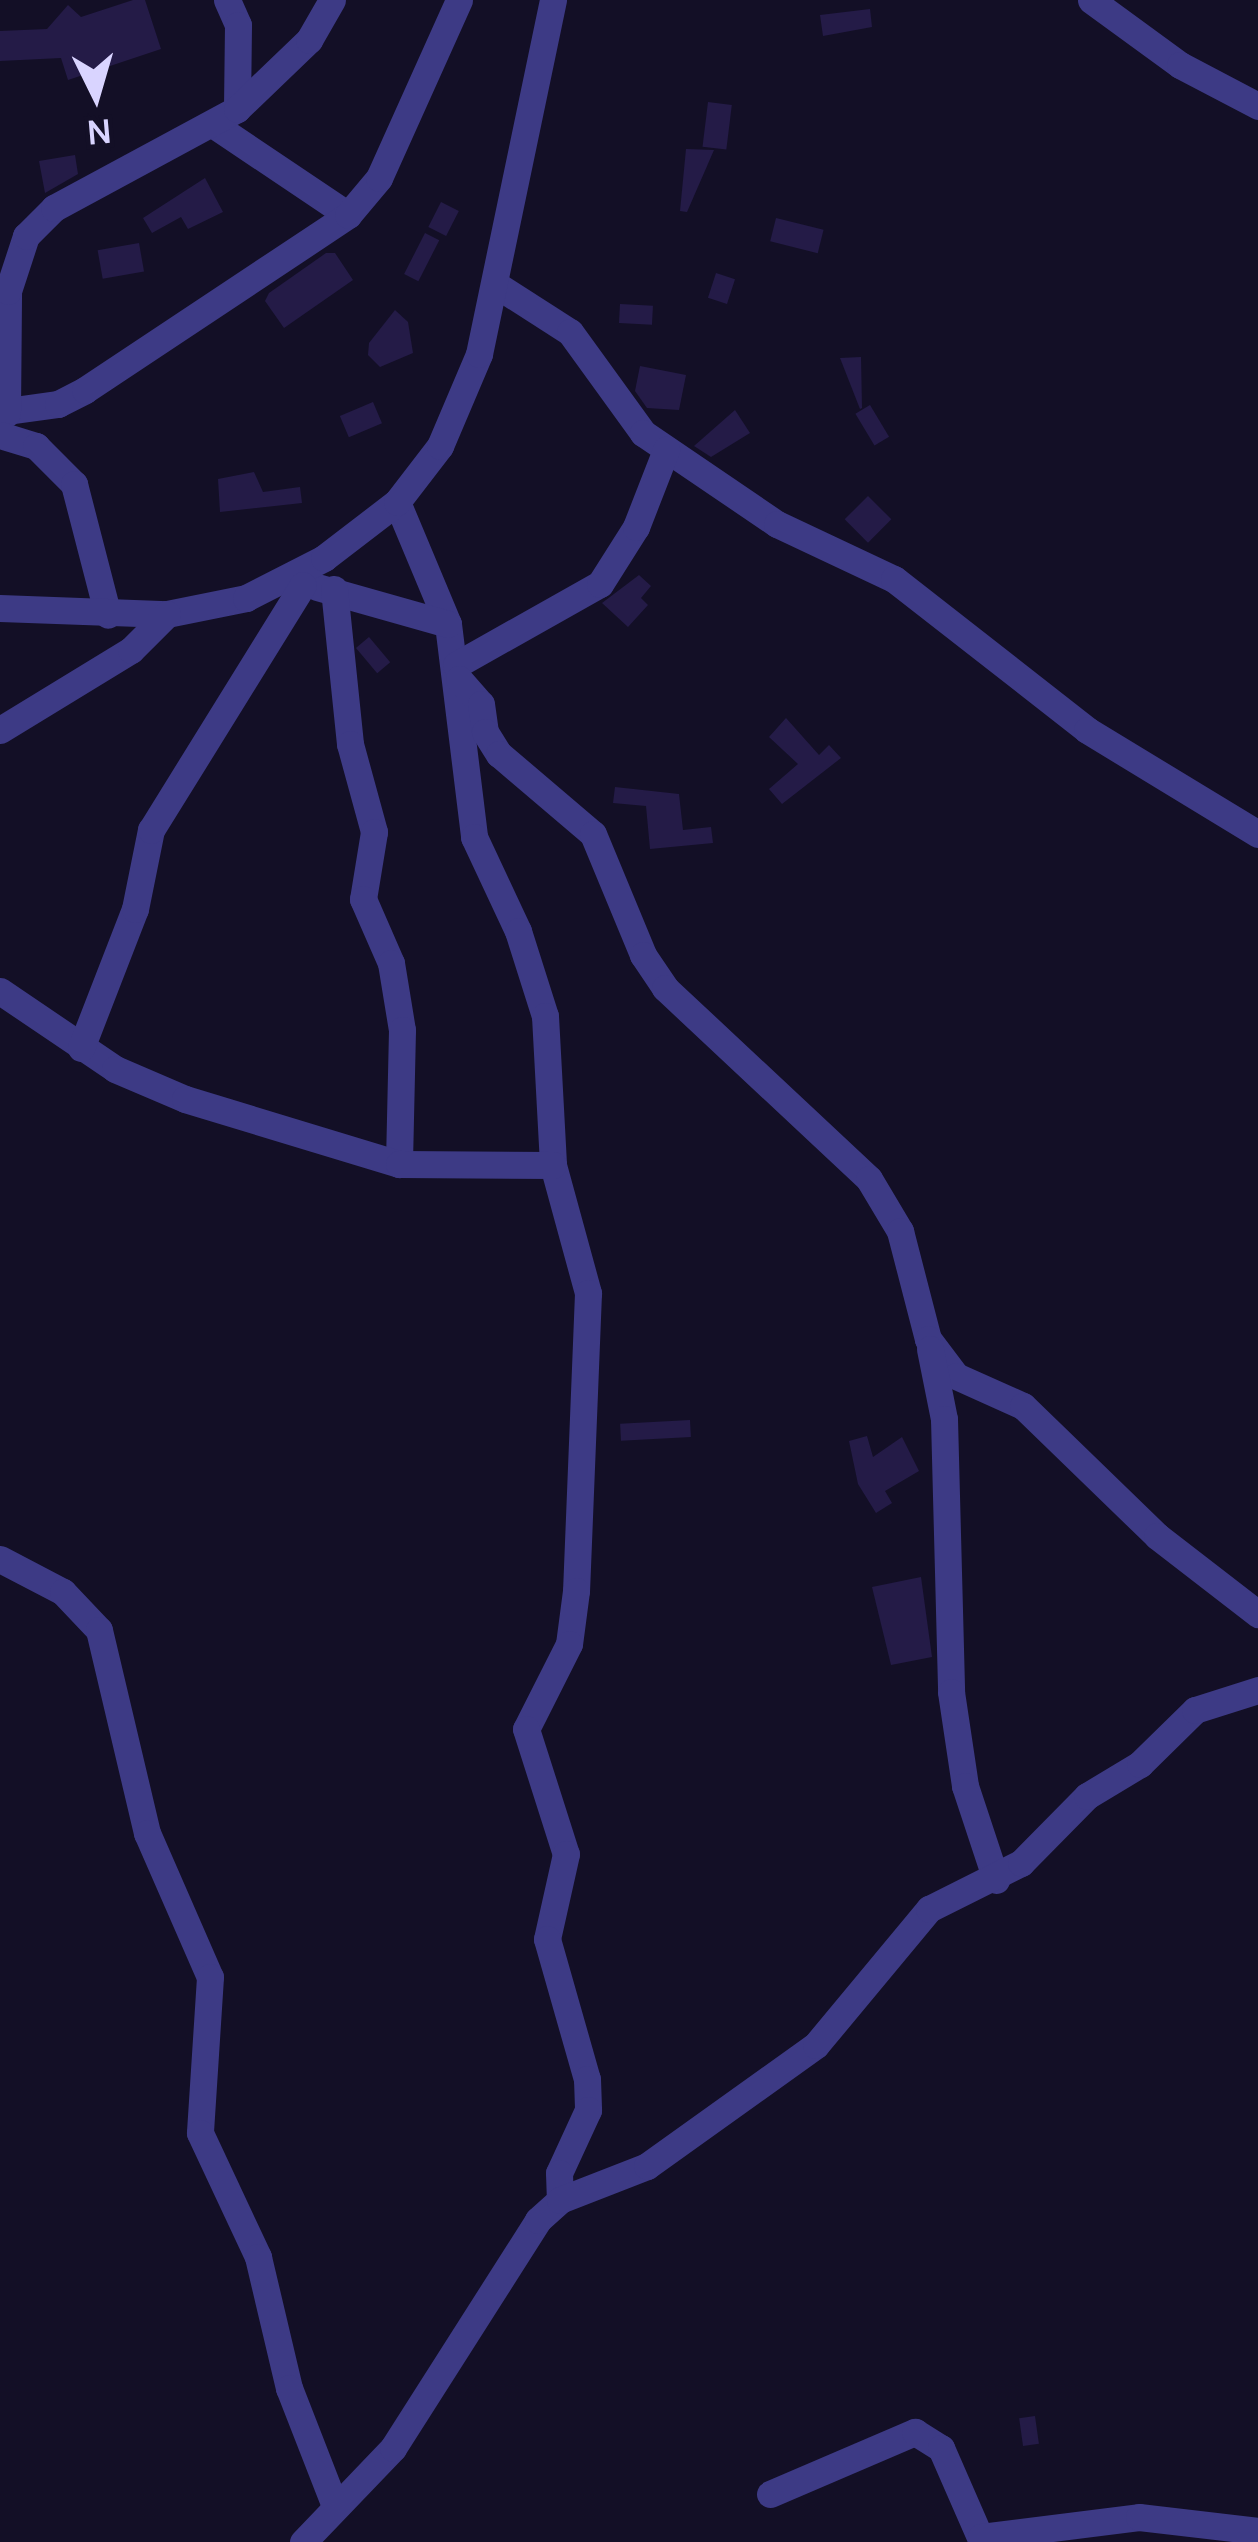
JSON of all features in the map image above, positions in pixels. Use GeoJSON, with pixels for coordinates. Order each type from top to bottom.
{"type":"FeatureCollection","features":[{"type":"Feature","properties":{"kind":"street"},"geometry":{"type":"LineString","coordinates":[[225,117],[238,25],[226,0]]}},
{"type":"Feature","properties":{"kind":"street"},"geometry":{"type":"LineString","coordinates":[[2,420],[8,291],[26,236],[54,208],[225,117],[309,40],[332,0]]}},
{"type":"Feature","properties":{"kind":"street"},"geometry":{"type":"LineString","coordinates":[[2,420],[58,404],[85,390],[348,215],[380,178],[459,0]]}},
{"type":"Feature","properties":{"kind":"street"},"geometry":{"type":"LineString","coordinates":[[0,608],[166,614],[246,598],[290,584],[398,502],[440,446],[498,286],[553,0]]}},
{"type":"Feature","properties":{"kind":"street"},"geometry":{"type":"LineString","coordinates":[[1091,0],[1180,65],[1258,106]]}},
{"type":"Feature","properties":{"kind":"street"},"geometry":{"type":"LineString","coordinates":[[225,117],[348,215]]}},
{"type":"Feature","properties":{"kind":"street"},"geometry":{"type":"LineString","coordinates":[[498,286],[570,332],[627,417],[666,450],[777,524],[894,579],[1087,730],[1258,834]]}},
{"type":"Feature","properties":{"kind":"street"},"geometry":{"type":"LineString","coordinates":[[2,420],[48,454],[74,484],[108,615]]}},
{"type":"Feature","properties":{"kind":"street"},"geometry":{"type":"LineString","coordinates":[[458,672],[599,584],[636,526],[666,450]]}},
{"type":"Feature","properties":{"kind":"street"},"geometry":{"type":"LineString","coordinates":[[398,502],[448,624],[458,672],[474,837],[518,932],[545,1016],[553,1165],[578,1246],[589,1342],[568,1644],[526,1730],[566,1854],[547,1939],[587,2079],[588,2110],[559,2173],[560,2200]]}},
{"type":"Feature","properties":{"kind":"street"},"geometry":{"type":"LineString","coordinates":[[290,584],[334,589],[448,624]]}},
{"type":"Feature","properties":{"kind":"street"},"geometry":{"type":"LineString","coordinates":[[81,1048],[135,909],[151,830],[290,584]]}},
{"type":"Feature","properties":{"kind":"street"},"geometry":{"type":"LineString","coordinates":[[334,589],[350,744],[374,832],[363,899],[392,963],[402,1030],[398,1164]]}},
{"type":"Feature","properties":{"kind":"street"},"geometry":{"type":"LineString","coordinates":[[0,730],[115,661],[166,614]]}},
{"type":"Feature","properties":{"kind":"street"},"geometry":{"type":"LineString","coordinates":[[458,672],[481,704],[499,754],[593,834],[643,955],[665,988],[869,1179],[901,1232],[944,1419],[950,1692],[965,1786],[996,1880]]}},
{"type":"Feature","properties":{"kind":"street"},"geometry":{"type":"LineString","coordinates":[[0,991],[81,1048],[151,1088],[398,1164],[553,1165]]}},
{"type":"Feature","properties":{"kind":"street"},"geometry":{"type":"LineString","coordinates":[[928,1339],[956,1376],[1023,1406],[1157,1536],[1258,1614]]}},
{"type":"Feature","properties":{"kind":"street"},"geometry":{"type":"LineString","coordinates":[[0,1558],[80,1606],[105,1647],[147,1833],[210,1976],[200,2133],[258,2257],[289,2388],[335,2506]]}},
{"type":"Feature","properties":{"kind":"street"},"geometry":{"type":"LineString","coordinates":[[303,2542],[393,2448],[538,2220],[560,2200],[647,2166],[816,2045],[868,1989],[905,1928],[996,1880],[1043,1846],[1087,1796],[1140,1763],[1174,1726],[1258,1690]]}},
{"type":"Feature","properties":{"kind":"street"},"geometry":{"type":"LineString","coordinates":[[770,2494],[915,2432],[941,2448],[981,2540],[1139,2517],[1258,2530]]}},
{"type":"Feature","properties":{"kind":"building"},"geometry":{"type":"Polygon","coordinates":[[[145,0],[161,49],[68,80],[61,58],[0,61],[0,31],[47,29],[68,5],[81,17],[145,0]]]}},
{"type":"Feature","properties":{"kind":"building"},"geometry":{"type":"Polygon","coordinates":[[[870,9],[872,27],[823,36],[820,15],[870,9]]]}},
{"type":"Feature","properties":{"kind":"building"},"geometry":{"type":"Polygon","coordinates":[[[708,102],[732,105],[726,150],[703,147],[708,102]]]}},
{"type":"Feature","properties":{"kind":"building"},"geometry":{"type":"Polygon","coordinates":[[[686,149],[714,150],[687,212],[680,211],[686,149]]]}},
{"type":"Feature","properties":{"kind":"building"},"geometry":{"type":"Polygon","coordinates":[[[75,155],[78,174],[45,193],[39,161],[75,155]]]}},
{"type":"Feature","properties":{"kind":"building"},"geometry":{"type":"Polygon","coordinates":[[[205,178],[223,212],[188,229],[181,217],[152,233],[143,218],[205,178]]]}},
{"type":"Feature","properties":{"kind":"building"},"geometry":{"type":"Polygon","coordinates":[[[441,202],[459,211],[446,236],[428,227],[441,202]]]}},
{"type":"Feature","properties":{"kind":"building"},"geometry":{"type":"Polygon","coordinates":[[[776,218],[824,230],[818,253],[770,241],[776,218]]]}},
{"type":"Feature","properties":{"kind":"building"},"geometry":{"type":"Polygon","coordinates":[[[425,233],[439,240],[418,281],[404,274],[425,233]]]}},
{"type":"Feature","properties":{"kind":"building"},"geometry":{"type":"Polygon","coordinates":[[[139,243],[144,272],[103,279],[98,250],[139,243]]]}},
{"type":"Feature","properties":{"kind":"building"},"geometry":{"type":"Polygon","coordinates":[[[326,253],[335,253],[353,280],[284,328],[265,301],[269,293],[326,253]]]}},
{"type":"Feature","properties":{"kind":"building"},"geometry":{"type":"Polygon","coordinates":[[[716,273],[735,279],[727,304],[708,298],[716,273]]]}},
{"type":"Feature","properties":{"kind":"building"},"geometry":{"type":"Polygon","coordinates":[[[620,304],[653,306],[652,325],[619,323],[620,304]]]}},
{"type":"Feature","properties":{"kind":"building"},"geometry":{"type":"Polygon","coordinates":[[[395,310],[408,322],[413,353],[380,367],[368,355],[369,343],[395,310]]]}},
{"type":"Feature","properties":{"kind":"building"},"geometry":{"type":"Polygon","coordinates":[[[861,357],[862,408],[860,409],[840,358],[861,357]]]}},
{"type":"Feature","properties":{"kind":"building"},"geometry":{"type":"Polygon","coordinates":[[[640,366],[686,375],[679,410],[647,408],[635,391],[640,366]]]}},
{"type":"Feature","properties":{"kind":"building"},"geometry":{"type":"Polygon","coordinates":[[[373,402],[382,423],[349,437],[340,416],[373,402]]]}},
{"type":"Feature","properties":{"kind":"building"},"geometry":{"type":"Polygon","coordinates":[[[870,405],[889,437],[874,445],[855,414],[870,405]]]}},
{"type":"Feature","properties":{"kind":"building"},"geometry":{"type":"Polygon","coordinates":[[[735,410],[750,433],[711,457],[694,446],[735,410]]]}},
{"type":"Feature","properties":{"kind":"building"},"geometry":{"type":"Polygon","coordinates":[[[254,472],[263,492],[300,487],[302,503],[220,512],[218,479],[254,472]]]}},
{"type":"Feature","properties":{"kind":"building"},"geometry":{"type":"Polygon","coordinates":[[[868,496],[891,519],[868,543],[845,519],[868,496]]]}},
{"type":"Feature","properties":{"kind":"building"},"geometry":{"type":"Polygon","coordinates":[[[639,575],[651,586],[641,598],[648,605],[628,627],[602,603],[639,575]]]}},
{"type":"Feature","properties":{"kind":"building"},"geometry":{"type":"Polygon","coordinates":[[[369,637],[390,662],[377,673],[356,648],[369,637]]]}},
{"type":"Feature","properties":{"kind":"building"},"geometry":{"type":"Polygon","coordinates":[[[786,718],[819,755],[829,745],[841,758],[782,804],[769,789],[798,764],[769,737],[786,718]]]}},
{"type":"Feature","properties":{"kind":"building"},"geometry":{"type":"Polygon","coordinates":[[[615,787],[679,794],[683,830],[711,827],[713,843],[650,849],[646,806],[613,803],[615,787]]]}},
{"type":"Feature","properties":{"kind":"building"},"geometry":{"type":"Polygon","coordinates":[[[690,1420],[691,1437],[621,1441],[620,1424],[690,1420]]]}},
{"type":"Feature","properties":{"kind":"building"},"geometry":{"type":"Polygon","coordinates":[[[867,1436],[873,1457],[902,1437],[919,1471],[885,1491],[892,1503],[876,1513],[858,1484],[849,1441],[867,1436]]]}},
{"type":"Feature","properties":{"kind":"building"},"geometry":{"type":"Polygon","coordinates":[[[921,1577],[932,1657],[891,1665],[872,1587],[921,1577]]]}},
{"type":"Feature","properties":{"kind":"building"},"geometry":{"type":"Polygon","coordinates":[[[1035,2416],[1039,2444],[1023,2446],[1019,2418],[1035,2416]]]}}]}
